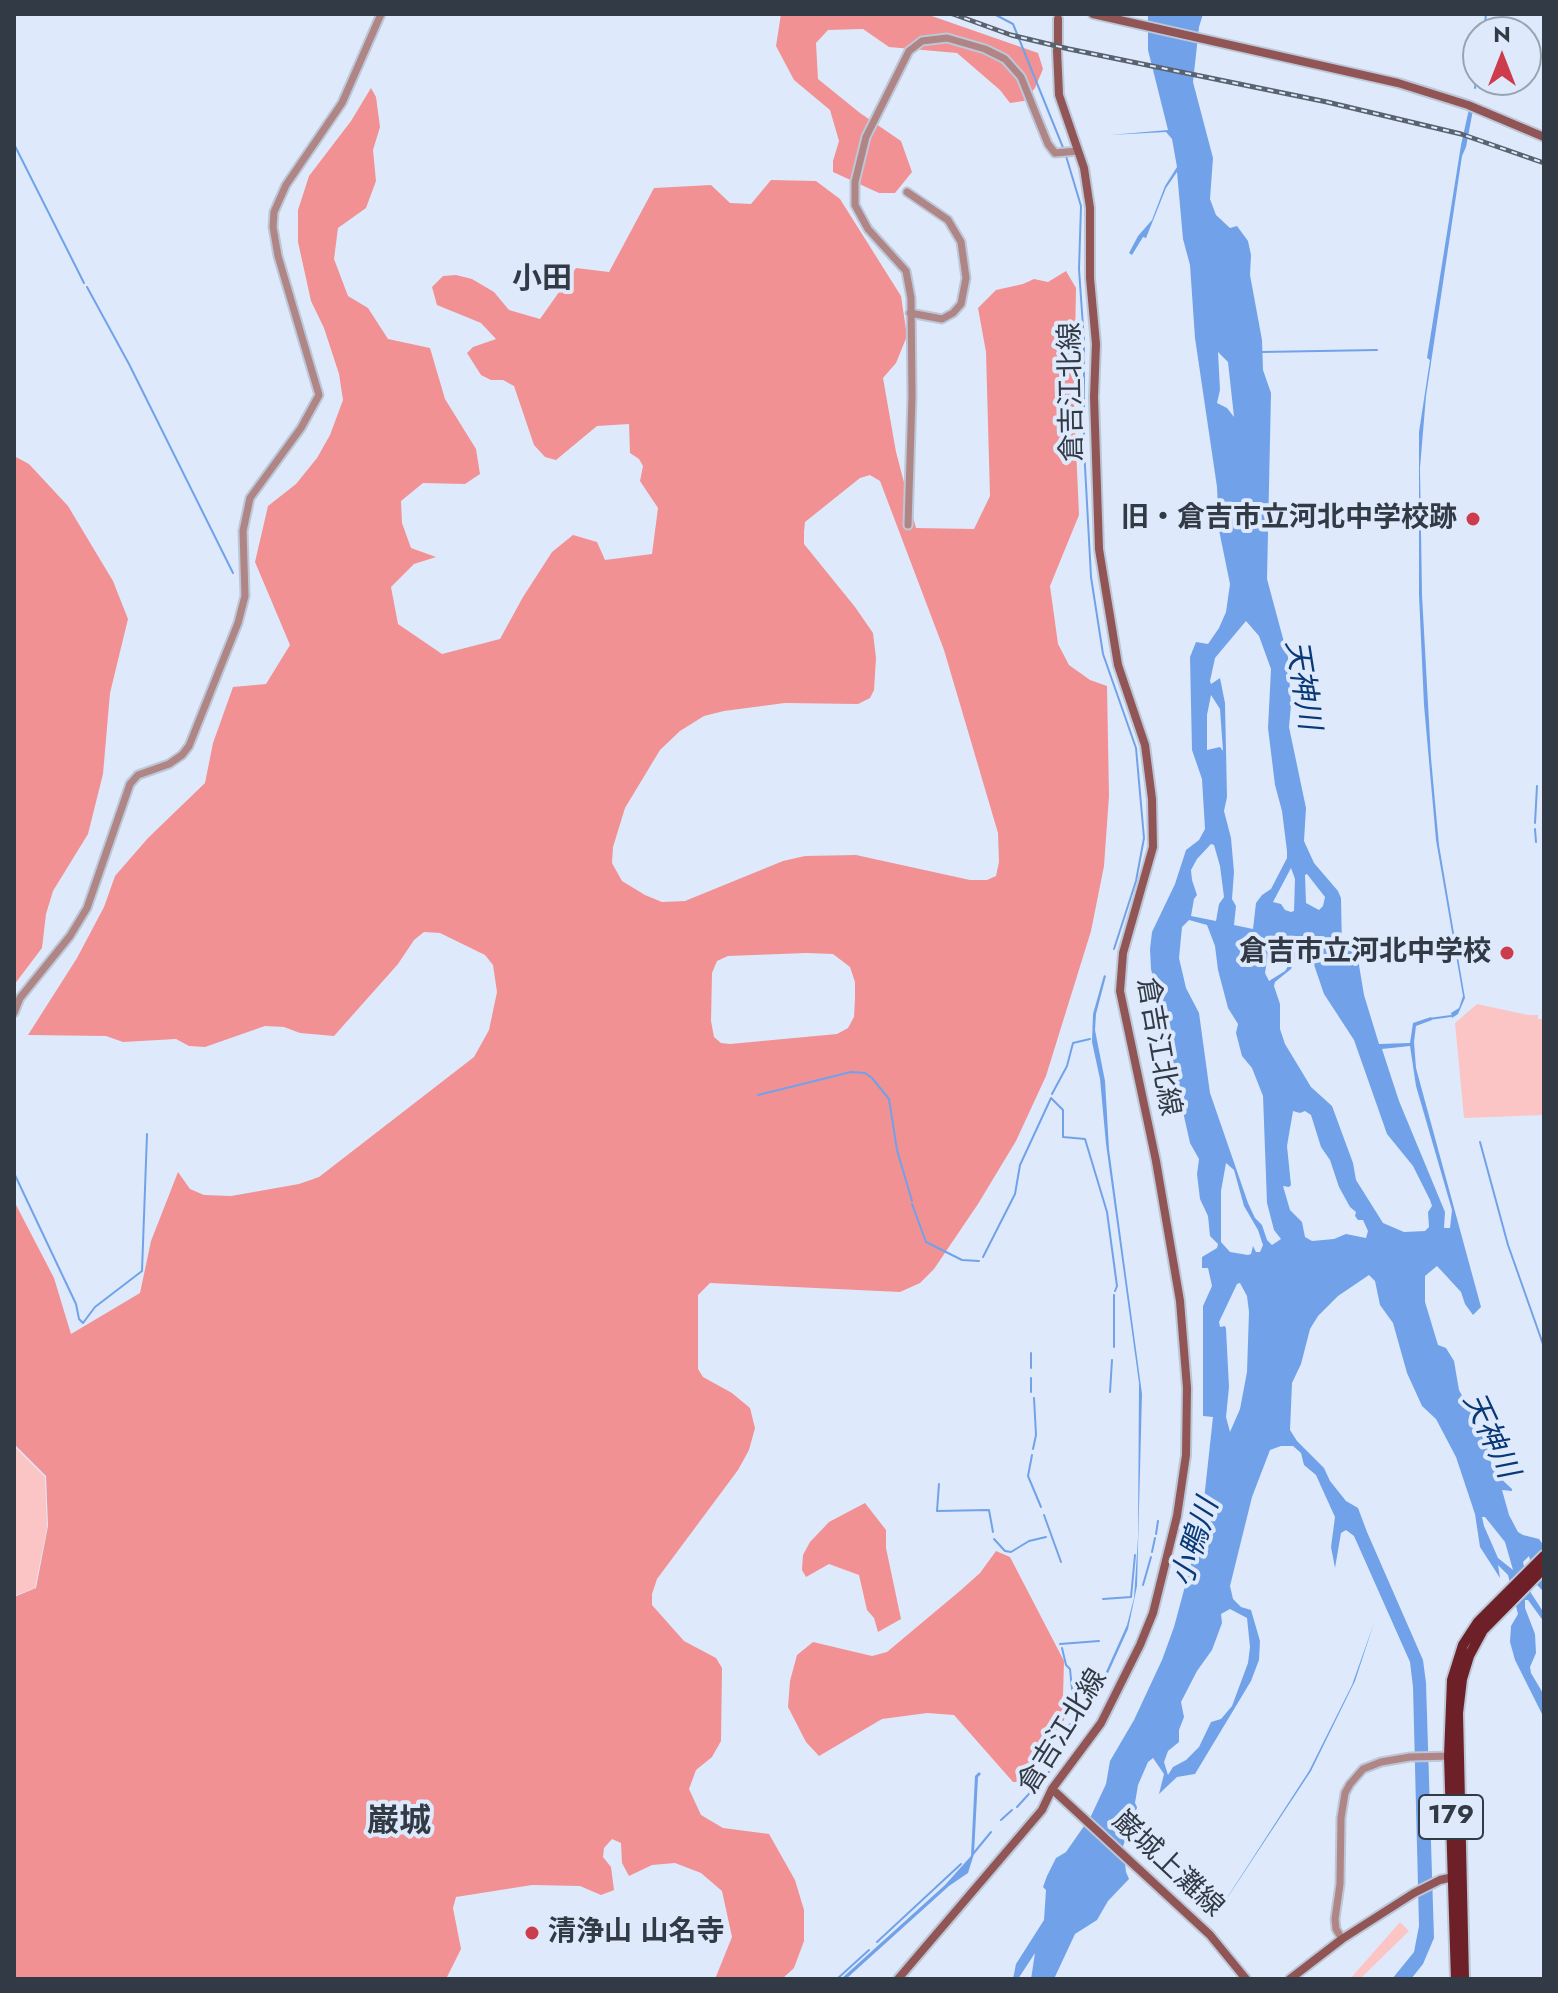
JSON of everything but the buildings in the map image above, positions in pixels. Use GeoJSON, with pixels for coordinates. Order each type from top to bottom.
{"type":"FeatureCollection","features":[{"type":"Feature","properties":{"kind":"highway","name":"179"},"geometry":{"type":"LineString","coordinates":[[1464,1979],[1449,1756],[1450,1695],[1458,1657],[1471,1632],[1488,1609],[1544,1556]]}},
{"type":"Feature","properties":{"kind":"highway","name":"179"},"geometry":{"type":"LineString","coordinates":[[1449,1756],[1464,1668],[1483,1630],[1544,1568]]}},
{"type":"Feature","properties":{"kind":"highway","name":"179"},"geometry":{"type":"LineString","coordinates":[[1456,1979],[1457,1876]]}},
{"type":"Feature","properties":{"kind":"main road"},"geometry":{"type":"LineString","coordinates":[[1093,14],[1385,80],[1468,105],[1544,137]]}},
{"type":"Feature","properties":{"kind":"main road","name":"倉吉江北線"},"geometry":{"type":"LineString","coordinates":[[898,1979],[1042,1810],[1052,1789],[1101,1723],[1153,1613],[1177,1516],[1187,1426],[1184,1344],[1174,1263],[1120,991],[1123,953],[1153,847],[1154,828],[1145,745],[1118,665],[1099,549],[1094,397],[1096,344],[1090,278],[1089,187],[1059,95],[1058,19]]}},
{"type":"Feature","properties":{"kind":"main road","name":"巌城上灘線"},"geometry":{"type":"LineString","coordinates":[[1052,1789],[1210,1935],[1246,1979]]}},
{"type":"Feature","properties":{"kind":"main road"},"geometry":{"type":"LineString","coordinates":[[1290,1979],[1342,1939],[1416,1892],[1440,1880],[1457,1876]]}},
{"type":"Feature","properties":{"kind":"street"},"geometry":{"type":"LineString","coordinates":[[14,1013],[26,990],[70,936],[87,908],[130,784],[138,775],[169,764],[189,746],[238,623],[245,596],[243,531],[250,498],[301,428],[319,395],[274,242],[274,212],[286,185],[342,103],[381,14]]}},
{"type":"Feature","properties":{"kind":"street"},"geometry":{"type":"LineString","coordinates":[[908,525],[911,298],[906,271],[868,229],[855,205],[855,182],[866,137],[909,51],[922,41],[947,38],[985,49],[1005,59],[1021,77],[1048,144],[1055,153],[1078,151]]}},
{"type":"Feature","properties":{"kind":"street"},"geometry":{"type":"LineString","coordinates":[[907,192],[948,220],[961,242],[966,278],[961,304],[953,313],[942,319],[910,313]]}},
{"type":"Feature","properties":{"kind":"street"},"geometry":{"type":"LineString","coordinates":[[1342,1939],[1335,1919],[1345,1793],[1363,1769],[1381,1762],[1449,1756]]}},
{"type":"Feature","properties":{"kind":"shaded area"},"geometry":{"type":"Polygon","coordinates":[[[781,14],[926,14],[1038,53],[1043,69],[1035,88],[1024,101],[1010,103],[1000,90],[957,53],[889,47],[863,29],[828,30],[816,43],[818,79],[901,141],[912,172],[895,193],[879,193],[833,172],[839,141],[830,110],[794,80],[776,46],[781,14]]]}},
{"type":"Feature","properties":{"kind":"shaded area"},"geometry":{"type":"Polygon","coordinates":[[[371,88],[376,97],[380,127],[373,150],[376,181],[366,208],[338,228],[334,259],[348,296],[368,308],[388,339],[430,348],[445,399],[476,449],[480,474],[465,484],[423,483],[401,501],[402,523],[411,548],[436,557],[414,564],[391,587],[398,624],[442,654],[500,639],[552,552],[573,535],[597,542],[605,560],[652,554],[658,508],[640,481],[643,466],[630,453],[629,424],[597,426],[556,460],[545,457],[534,445],[514,386],[481,375],[467,353],[473,347],[496,339],[481,323],[437,305],[432,287],[443,276],[472,279],[494,292],[509,310],[540,319],[576,268],[609,272],[654,188],[711,185],[730,203],[751,204],[771,180],[816,181],[840,199],[901,296],[907,336],[896,363],[883,378],[896,452],[916,528],[974,529],[990,496],[986,352],[978,308],[996,290],[1034,279],[1048,282],[1066,271],[1076,288],[1074,403],[1079,515],[1050,586],[1058,644],[1069,665],[1090,680],[1107,686],[1109,796],[1104,866],[1091,931],[1046,1076],[1016,1141],[978,1204],[934,1269],[920,1283],[900,1292],[710,1283],[698,1295],[698,1369],[703,1377],[732,1393],[750,1408],[755,1428],[749,1450],[738,1470],[657,1579],[652,1605],[684,1641],[716,1658],[722,1668],[721,1741],[712,1757],[696,1770],[689,1789],[701,1815],[723,1828],[769,1834],[795,1880],[804,1910],[804,1941],[794,1968],[782,1979],[715,1979],[732,1937],[722,1891],[701,1873],[675,1863],[652,1865],[629,1876],[622,1863],[621,1843],[612,1839],[604,1848],[603,1857],[611,1867],[614,1890],[601,1895],[580,1886],[532,1885],[456,1897],[453,1908],[461,1949],[446,1979],[14,1979],[14,1597],[36,1588],[48,1526],[46,1476],[14,1444],[14,1201],[54,1278],[71,1334],[140,1293],[151,1241],[178,1172],[190,1189],[204,1195],[231,1196],[299,1184],[319,1177],[474,1057],[489,1030],[497,992],[493,965],[485,955],[440,933],[424,932],[334,1036],[265,1026],[205,1047],[189,1046],[176,1039],[123,1042],[106,1036],[28,1035],[77,958],[104,907],[115,876],[148,838],[205,783],[213,743],[233,687],[266,684],[290,645],[255,562],[268,506],[296,484],[317,458],[330,435],[343,400],[339,374],[324,328],[311,301],[298,242],[298,210],[309,176],[351,121],[371,88]],[[870,475],[860,478],[805,522],[804,544],[873,633],[876,658],[874,690],[870,698],[858,704],[785,703],[724,711],[704,716],[680,731],[660,750],[625,808],[613,847],[612,863],[622,881],[645,895],[662,902],[685,901],[783,861],[805,856],[856,855],[970,880],[987,880],[996,876],[998,833],[944,650],[880,481],[870,475]],[[833,954],[728,956],[717,961],[712,973],[711,1021],[714,1037],[721,1043],[730,1044],[837,1034],[848,1028],[854,1017],[855,999],[855,982],[850,967],[833,954]]]}},
{"type":"Feature","properties":{"kind":"shaded area"},"geometry":{"type":"Polygon","coordinates":[[[14,456],[29,464],[68,506],[113,581],[128,619],[110,693],[103,774],[88,834],[53,891],[46,914],[42,948],[14,985],[14,456]]]}},
{"type":"Feature","properties":{"kind":"shaded area"},"geometry":{"type":"Polygon","coordinates":[[[1477,1004],[1538,1015],[1538,1019],[1544,1019],[1544,1115],[1464,1118],[1455,1023],[1477,1004]]]}},
{"type":"Feature","properties":{"kind":"shaded area"},"geometry":{"type":"Polygon","coordinates":[[[14,1446],[45,1477],[47,1528],[35,1588],[14,1596],[14,1446]]]}},
{"type":"Feature","properties":{"kind":"shaded area"},"geometry":{"type":"Polygon","coordinates":[[[865,1503],[886,1530],[886,1548],[901,1619],[878,1632],[874,1618],[867,1610],[859,1575],[829,1564],[806,1577],[802,1570],[803,1555],[810,1542],[829,1522],[865,1503]]]}},
{"type":"Feature","properties":{"kind":"shaded area"},"geometry":{"type":"Polygon","coordinates":[[[996,1551],[1010,1557],[1064,1661],[1064,1720],[1027,1782],[1013,1782],[954,1715],[927,1713],[882,1719],[819,1756],[806,1742],[788,1707],[790,1681],[797,1655],[813,1642],[872,1656],[887,1652],[980,1573],[996,1551]]]}},
{"type":"Feature","properties":{"kind":"shaded area"},"geometry":{"type":"Polygon","coordinates":[[[1400,1922],[1409,1931],[1360,1979],[1350,1979],[1400,1922]]]}},
{"type":"Feature","properties":{"kind":"water","name":"小鴨川"},"geometry":{"type":"Polygon","coordinates":[[[1148,14],[1203,14],[1193,82],[1213,158],[1210,199],[1216,215],[1230,228],[1237,226],[1248,241],[1250,275],[1262,340],[1263,370],[1271,393],[1267,579],[1288,657],[1289,727],[1306,808],[1304,841],[1314,863],[1341,898],[1342,949],[1357,953],[1364,995],[1379,1044],[1410,1043],[1413,1023],[1431,1017],[1432,1020],[1416,1026],[1416,1068],[1481,1307],[1473,1315],[1461,1292],[1437,1266],[1425,1276],[1425,1302],[1438,1345],[1446,1348],[1454,1361],[1459,1390],[1488,1444],[1487,1454],[1497,1475],[1512,1489],[1502,1490],[1509,1515],[1518,1532],[1539,1539],[1544,1546],[1544,1592],[1537,1585],[1529,1556],[1523,1562],[1531,1593],[1544,1613],[1544,1622],[1525,1600],[1535,1634],[1536,1653],[1530,1667],[1544,1695],[1544,1718],[1515,1660],[1510,1642],[1511,1626],[1518,1614],[1508,1575],[1498,1565],[1500,1578],[1480,1547],[1475,1514],[1456,1457],[1436,1419],[1422,1406],[1407,1373],[1393,1323],[1380,1305],[1375,1281],[1369,1275],[1338,1296],[1310,1329],[1301,1364],[1292,1383],[1290,1430],[1324,1468],[1346,1501],[1358,1508],[1423,1660],[1434,1938],[1423,1964],[1411,1979],[1392,1979],[1414,1952],[1419,1926],[1410,1662],[1354,1536],[1346,1530],[1341,1533],[1335,1568],[1331,1547],[1335,1517],[1316,1475],[1304,1465],[1301,1453],[1293,1446],[1281,1446],[1270,1450],[1252,1497],[1230,1586],[1233,1599],[1241,1607],[1251,1610],[1260,1641],[1259,1660],[1251,1681],[1195,1774],[1177,1777],[1159,1794],[1164,1774],[1153,1758],[1148,1762],[1138,1785],[1135,1817],[1123,1846],[1129,1879],[1108,1901],[1097,1920],[1075,1934],[1054,1979],[1031,1979],[1035,1953],[1018,1979],[1013,1979],[1016,1964],[1044,1920],[1046,1890],[1043,1887],[1047,1876],[1056,1858],[1066,1852],[1091,1816],[1106,1784],[1110,1761],[1134,1720],[1174,1627],[1201,1527],[1213,1417],[1203,1416],[1203,1306],[1212,1286],[1208,1268],[1202,1268],[1202,1257],[1217,1248],[1218,1244],[1210,1236],[1208,1216],[1200,1199],[1199,1159],[1190,1143],[1151,969],[1150,949],[1152,932],[1175,884],[1186,850],[1199,840],[1205,829],[1202,779],[1192,750],[1190,657],[1196,642],[1208,644],[1219,628],[1226,612],[1230,584],[1219,530],[1217,487],[1195,338],[1190,265],[1183,239],[1177,172],[1166,188],[1146,238],[1143,237],[1132,255],[1129,253],[1152,220],[1165,186],[1177,167],[1172,139],[1166,132],[1110,135],[1168,130],[1148,50],[1148,14]],[[1218,352],[1220,390],[1217,403],[1227,408],[1234,417],[1228,362],[1218,352]],[[1246,621],[1215,658],[1211,684],[1220,678],[1225,703],[1227,797],[1224,811],[1231,838],[1234,872],[1234,925],[1253,929],[1256,903],[1271,889],[1287,858],[1287,851],[1268,728],[1271,669],[1259,636],[1246,621]],[[1211,695],[1207,715],[1207,750],[1220,747],[1223,751],[1220,709],[1211,695]],[[1211,844],[1197,859],[1191,870],[1197,895],[1191,916],[1216,921],[1219,904],[1224,897],[1214,845],[1211,844]],[[1291,868],[1273,902],[1281,904],[1285,910],[1294,911],[1295,879],[1291,868]],[[1307,874],[1306,903],[1319,910],[1325,897],[1307,874]],[[1189,920],[1182,927],[1179,958],[1186,988],[1199,1013],[1210,1093],[1248,1203],[1272,1245],[1281,1239],[1274,1230],[1267,1203],[1263,1096],[1252,1068],[1242,1056],[1236,1033],[1238,1024],[1228,1008],[1215,946],[1207,925],[1189,920]],[[1276,936],[1270,942],[1265,973],[1269,981],[1285,971],[1292,960],[1285,938],[1276,936]],[[1300,944],[1291,969],[1274,986],[1280,1004],[1280,1029],[1285,1044],[1311,1087],[1332,1106],[1356,1180],[1383,1223],[1404,1232],[1425,1231],[1429,1227],[1430,1200],[1413,1166],[1387,1134],[1354,1040],[1324,994],[1306,946],[1300,944]],[[1410,1046],[1382,1049],[1399,1101],[1445,1212],[1444,1228],[1450,1228],[1452,1210],[1416,1086],[1410,1046]],[[1293,1111],[1287,1146],[1289,1187],[1283,1186],[1290,1210],[1302,1222],[1305,1237],[1312,1241],[1334,1239],[1346,1234],[1366,1238],[1368,1231],[1363,1220],[1355,1216],[1356,1212],[1339,1187],[1311,1115],[1305,1111],[1293,1111]],[[1226,1163],[1221,1191],[1221,1242],[1230,1252],[1248,1255],[1253,1246],[1256,1252],[1260,1252],[1263,1245],[1244,1206],[1234,1170],[1226,1163]],[[1240,1283],[1219,1322],[1220,1327],[1225,1326],[1226,1329],[1229,1387],[1226,1417],[1230,1432],[1240,1409],[1247,1372],[1249,1312],[1247,1296],[1240,1283]],[[1482,1517],[1498,1558],[1513,1570],[1505,1542],[1482,1517]],[[1230,1609],[1221,1614],[1222,1623],[1212,1650],[1181,1702],[1184,1717],[1179,1742],[1168,1751],[1164,1762],[1168,1775],[1173,1767],[1199,1747],[1211,1722],[1221,1719],[1232,1706],[1248,1663],[1247,1618],[1230,1609]]]}},
{"type":"Feature","properties":{"kind":"water"},"geometry":{"type":"Polygon","coordinates":[[[1469,109],[1473,110],[1462,156],[1426,396],[1420,468],[1422,595],[1431,758],[1439,845],[1465,998],[1458,1014],[1452,1018],[1451,1013],[1459,1008],[1463,996],[1436,840],[1424,705],[1419,595],[1419,432],[1430,360],[1427,358],[1469,109]]]}},
{"type":"Feature","properties":{"kind":"water"},"geometry":{"type":"Polygon","coordinates":[[[1104,975],[1095,1030],[1105,1081],[1109,1149],[1142,1394],[1137,1586],[1128,1629],[1090,1713],[1065,1729],[1088,1712],[1127,1625],[1134,1598],[1138,1538],[1139,1383],[1100,1079],[1092,1042],[1093,1014],[1104,975]]]}},
{"type":"Feature","properties":{"kind":"water"},"geometry":{"type":"Polygon","coordinates":[[[1374,1623],[1355,1681],[1311,1771],[1210,1924],[1309,1771],[1352,1685],[1374,1623]]]}},
{"type":"Feature","properties":{"kind":"water"},"geometry":{"type":"Polygon","coordinates":[[[979,1772],[974,1854],[968,1873],[949,1886],[846,1979],[841,1979],[945,1885],[971,1856],[975,1776],[979,1772]]]}},
{"type":"Feature","properties":{"kind":"waterway"},"geometry":{"type":"LineString","coordinates":[[994,14],[1013,24],[1064,150]]}},
{"type":"Feature","properties":{"kind":"waterway"},"geometry":{"type":"LineString","coordinates":[[14,144],[84,283]]}},
{"type":"Feature","properties":{"kind":"waterway"},"geometry":{"type":"LineString","coordinates":[[1066,156],[1081,206],[1079,269],[1091,577],[1103,654],[1136,748],[1144,838],[1136,881],[1114,949]]}},
{"type":"Feature","properties":{"kind":"waterway"},"geometry":{"type":"LineString","coordinates":[[87,287],[233,573]]}},
{"type":"Feature","properties":{"kind":"waterway"},"geometry":{"type":"LineString","coordinates":[[1262,352],[1377,350]]}},
{"type":"Feature","properties":{"kind":"waterway"},"geometry":{"type":"LineString","coordinates":[[1535,823],[1537,786]]}},
{"type":"Feature","properties":{"kind":"waterway"},"geometry":{"type":"LineString","coordinates":[[1535,829],[1536,842]]}},
{"type":"Feature","properties":{"kind":"waterway"},"geometry":{"type":"LineString","coordinates":[[1429,1019],[1451,1016]]}},
{"type":"Feature","properties":{"kind":"waterway"},"geometry":{"type":"LineString","coordinates":[[1052,1094],[1067,1066],[1073,1043],[1090,1039]]}},
{"type":"Feature","properties":{"kind":"waterway"},"geometry":{"type":"LineString","coordinates":[[758,1095],[851,1072],[865,1073],[889,1099],[897,1150],[912,1201]]}},
{"type":"Feature","properties":{"kind":"waterway"},"geometry":{"type":"LineString","coordinates":[[983,1257],[1015,1194],[1020,1165],[1051,1098],[1063,1110],[1063,1137],[1085,1139],[1107,1212],[1117,1286],[1115,1291]]}},
{"type":"Feature","properties":{"kind":"waterway"},"geometry":{"type":"LineString","coordinates":[[14,1173],[83,1323],[95,1307],[142,1271],[147,1134]]}},
{"type":"Feature","properties":{"kind":"waterway"},"geometry":{"type":"LineString","coordinates":[[1480,1142],[1508,1245],[1544,1347]]}},
{"type":"Feature","properties":{"kind":"waterway"},"geometry":{"type":"LineString","coordinates":[[912,1204],[926,1242],[962,1260],[979,1261]]}},
{"type":"Feature","properties":{"kind":"waterway"},"geometry":{"type":"LineString","coordinates":[[1114,1295],[1114,1347]]}},
{"type":"Feature","properties":{"kind":"waterway"},"geometry":{"type":"LineString","coordinates":[[1031,1353],[1031,1368]]}},
{"type":"Feature","properties":{"kind":"waterway"},"geometry":{"type":"LineString","coordinates":[[1110,1392],[1112,1360]]}},
{"type":"Feature","properties":{"kind":"waterway"},"geometry":{"type":"LineString","coordinates":[[1031,1378],[1031,1392]]}},
{"type":"Feature","properties":{"kind":"waterway"},"geometry":{"type":"LineString","coordinates":[[1033,1449],[1036,1435],[1034,1398]]}},
{"type":"Feature","properties":{"kind":"waterway"},"geometry":{"type":"LineString","coordinates":[[1032,1455],[1028,1476],[1041,1507]]}},
{"type":"Feature","properties":{"kind":"waterway"},"geometry":{"type":"LineString","coordinates":[[939,1484],[937,1511],[989,1510],[993,1532]]}},
{"type":"Feature","properties":{"kind":"waterway"},"geometry":{"type":"LineString","coordinates":[[1044,1515],[1061,1562]]}},
{"type":"Feature","properties":{"kind":"waterway"},"geometry":{"type":"LineString","coordinates":[[1156,1534],[1158,1521]]}},
{"type":"Feature","properties":{"kind":"waterway"},"geometry":{"type":"LineString","coordinates":[[994,1539],[1005,1551],[1011,1552],[1029,1541],[1046,1537]]}},
{"type":"Feature","properties":{"kind":"waterway"},"geometry":{"type":"LineString","coordinates":[[1152,1552],[1155,1538]]}},
{"type":"Feature","properties":{"kind":"waterway"},"geometry":{"type":"LineString","coordinates":[[1103,1599],[1131,1597],[1135,1555]]}},
{"type":"Feature","properties":{"kind":"waterway"},"geometry":{"type":"LineString","coordinates":[[1143,1585],[1151,1557]]}},
{"type":"Feature","properties":{"kind":"waterway"},"geometry":{"type":"LineString","coordinates":[[1060,1644],[1099,1641]]}},
{"type":"Feature","properties":{"kind":"waterway"},"geometry":{"type":"LineString","coordinates":[[1062,1648],[1070,1669],[1075,1719]]}},
{"type":"Feature","properties":{"kind":"waterway"},"geometry":{"type":"LineString","coordinates":[[1017,1807],[1049,1772],[1074,1725]]}},
{"type":"Feature","properties":{"kind":"waterway"},"geometry":{"type":"LineString","coordinates":[[1001,1820],[1012,1810]]}},
{"type":"Feature","properties":{"kind":"waterway"},"geometry":{"type":"LineString","coordinates":[[973,1854],[991,1832]]}},
{"type":"Feature","properties":{"kind":"waterway"},"geometry":{"type":"LineString","coordinates":[[877,1942],[961,1864]]}},
{"type":"Feature","properties":{"kind":"waterway"},"geometry":{"type":"LineString","coordinates":[[837,1979],[869,1950]]}},
{"type":"Feature","properties":{"kind":"railway"},"geometry":{"type":"LineString","coordinates":[[953,14],[1011,35],[1069,49],[1327,102],[1461,134],[1544,163]]}},
{"type":"Feature","properties":{"kind":"place","name":"旧・倉吉市立河北中学校跡"},"geometry":{"type":"Point","coordinates":[1473,519]}},
{"type":"Feature","properties":{"kind":"place","name":"倉吉市立河北中学校"},"geometry":{"type":"Point","coordinates":[1507,953]}},
{"type":"Feature","properties":{"kind":"place","name":"清浄山 山名寺"},"geometry":{"type":"Point","coordinates":[532,1933]}},
{"type":"Feature","properties":{"kind":"district","name":"小田"},"geometry":{"type":"Point","coordinates":[542,281]}},
{"type":"Feature","properties":{"kind":"district","name":"巌城"},"geometry":{"type":"Point","coordinates":[399,1823]}},
{"type":"Feature","properties":{"kind":"water label","name":"天神川"},"geometry":{"type":"Point","coordinates":[1301,685]}},
{"type":"Feature","properties":{"kind":"water label","name":"天神川"},"geometry":{"type":"Point","coordinates":[1489,1436]}}]}
